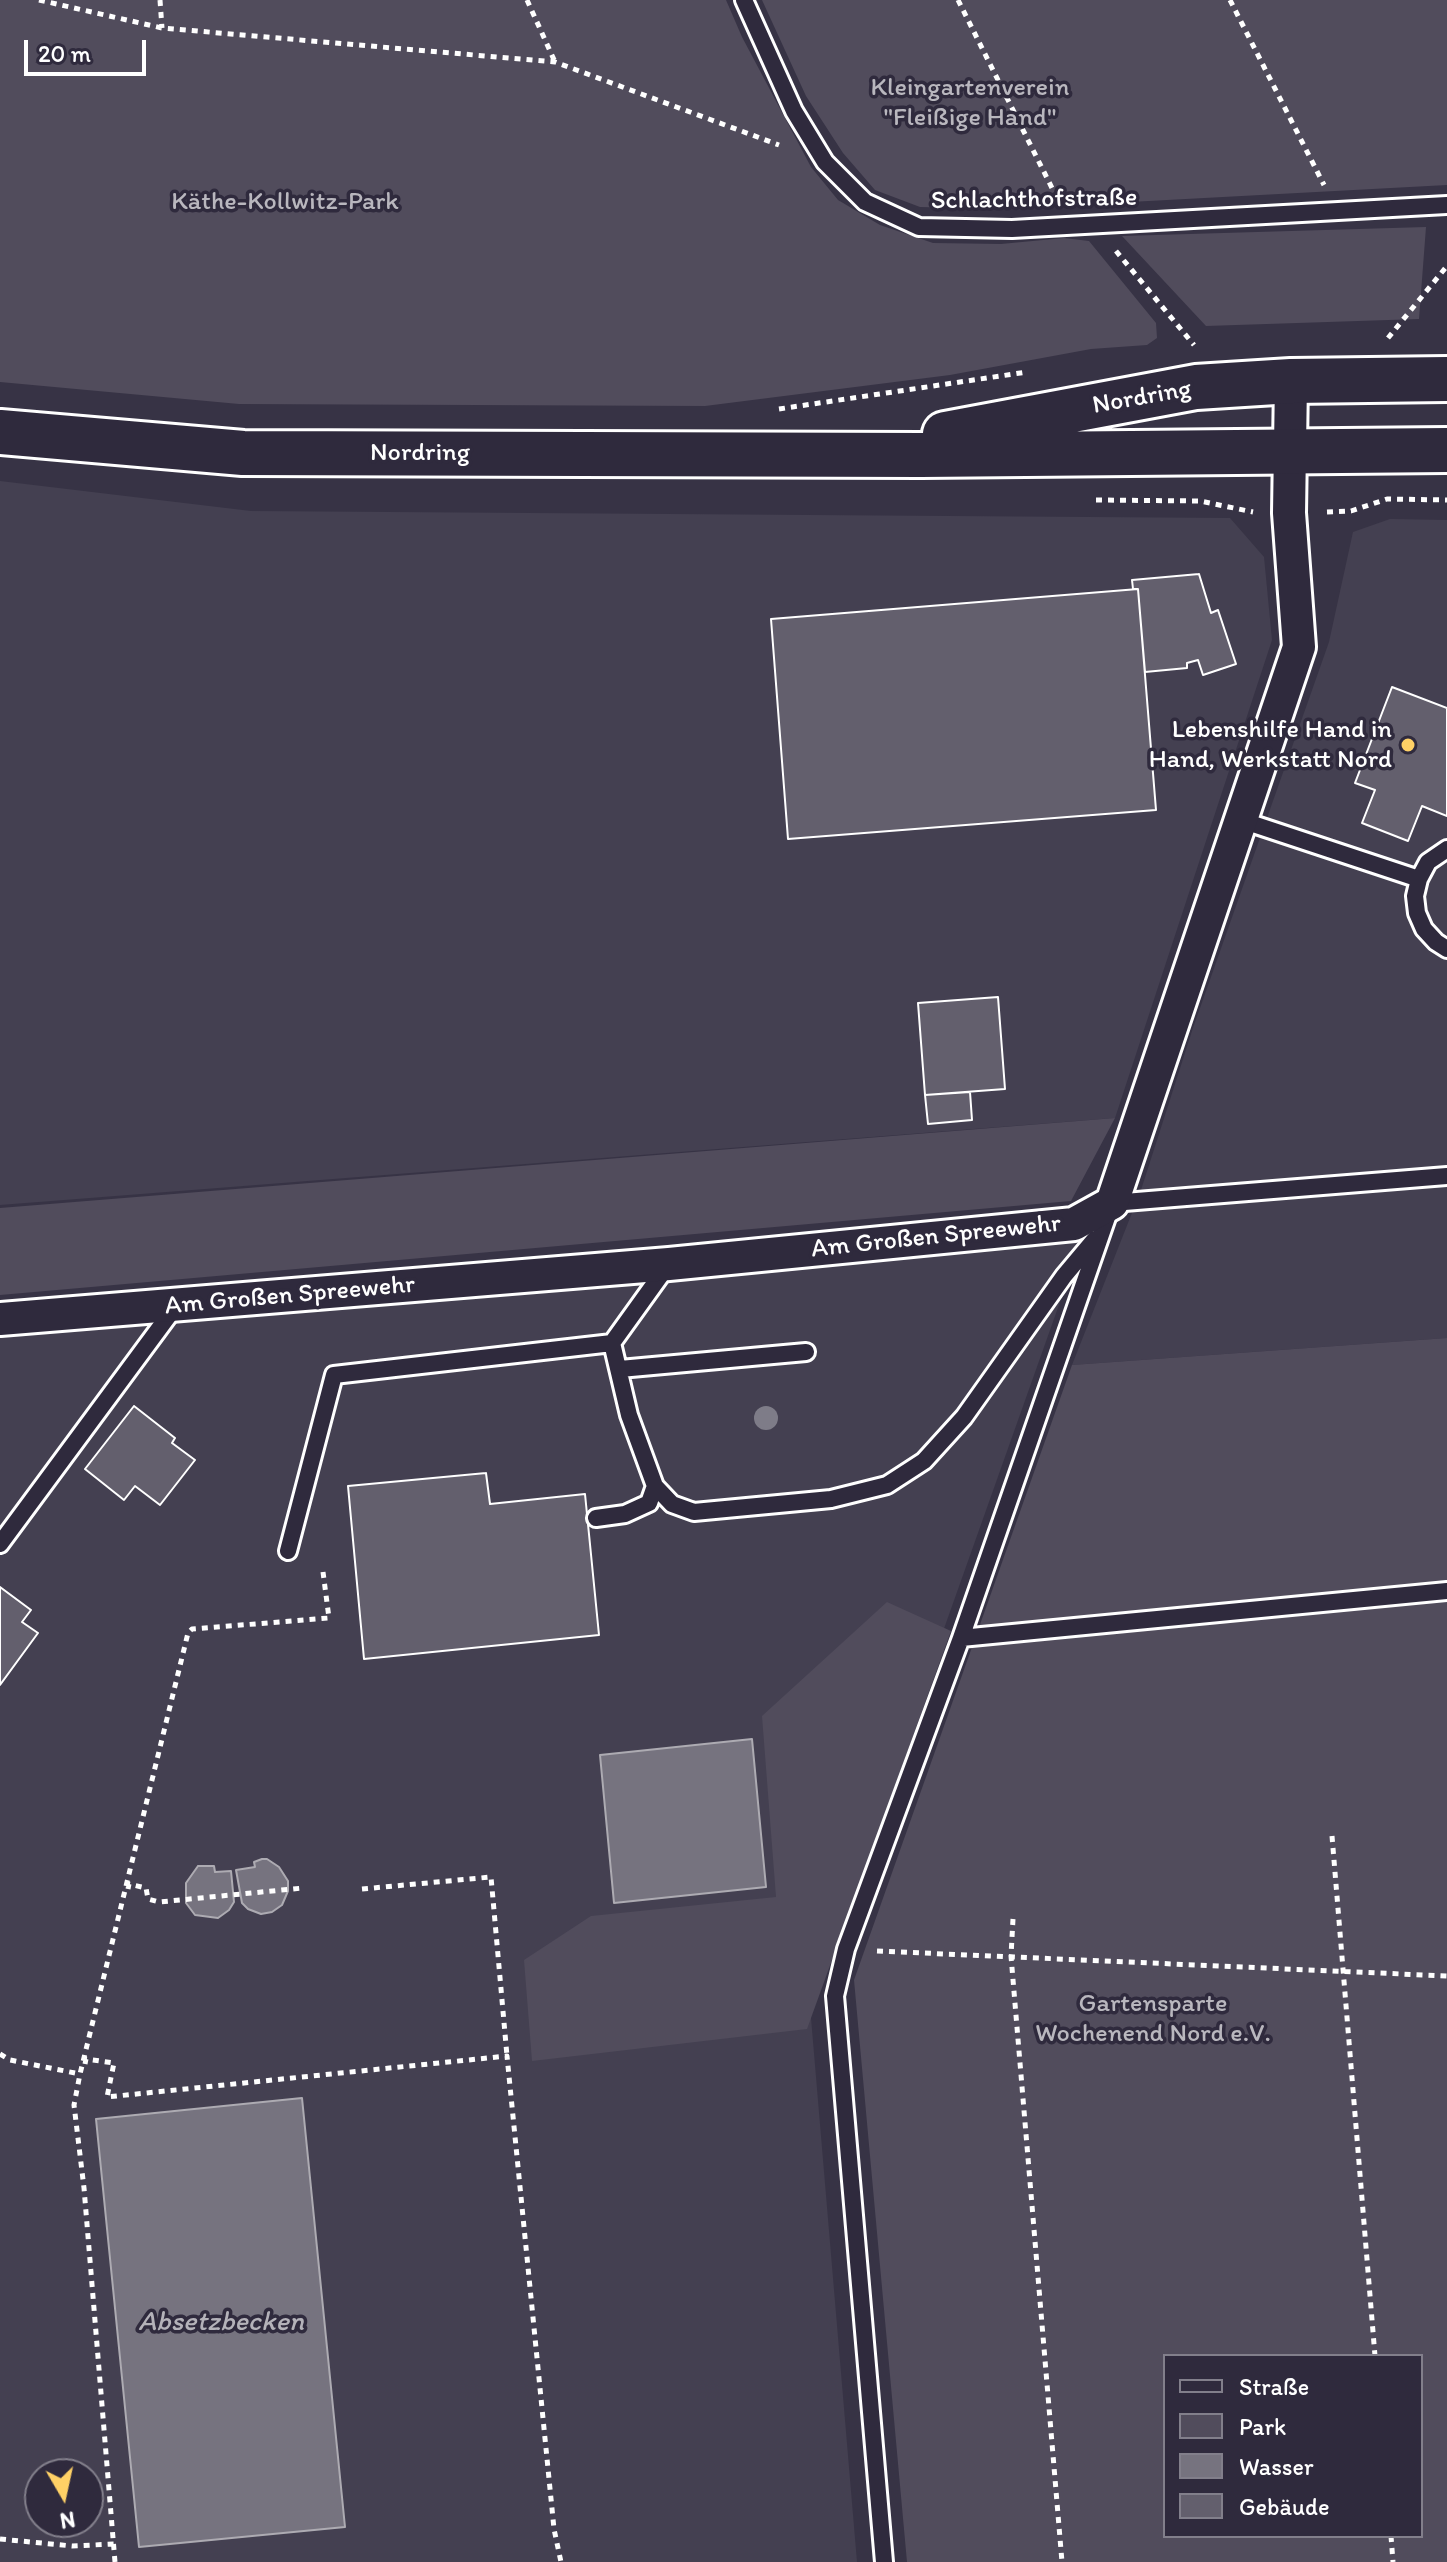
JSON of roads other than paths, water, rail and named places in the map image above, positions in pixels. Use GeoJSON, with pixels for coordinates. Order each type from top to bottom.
{"type":"FeatureCollection","features":[{"type":"Feature","properties":{"kind":"main road","name":"Nordring"},"geometry":{"type":"LineString","coordinates":[[840,454],[1196,387],[1291,381],[1447,379]]}},
{"type":"Feature","properties":{"kind":"main road","name":"Nordring"},"geometry":{"type":"LineString","coordinates":[[0,432],[243,453],[921,455],[1447,450]]}},
{"type":"Feature","properties":{"kind":"street"},"geometry":{"type":"LineString","coordinates":[[1108,1216],[1299,647],[1289,513],[1291,381]]}},
{"type":"Feature","properties":{"kind":"street","name":"Am Großen Spreewehr"},"geometry":{"type":"LineString","coordinates":[[0,1319],[669,1264],[1074,1224],[1108,1216]]}},
{"type":"Feature","properties":{"kind":"lane","name":"Schlachthofstraße"},"geometry":{"type":"LineString","coordinates":[[744,0],[794,111],[825,162],[865,202],[919,227],[1012,229],[1447,205]]}},
{"type":"Feature","properties":{"kind":"lane"},"geometry":{"type":"LineString","coordinates":[[1241,820],[1419,879]]}},
{"type":"Feature","properties":{"kind":"lane"},"geometry":{"type":"LineString","coordinates":[[1447,849],[1428,862],[1415,896],[1417,913],[1424,929],[1447,949]]}},
{"type":"Feature","properties":{"kind":"lane"},"geometry":{"type":"LineString","coordinates":[[612,1343],[629,1415],[655,1486],[672,1504],[694,1512],[831,1499],[887,1485],[924,1461],[964,1417],[1108,1216],[1447,1176]]}},
{"type":"Feature","properties":{"kind":"lane"},"geometry":{"type":"LineString","coordinates":[[884,2562],[835,1996],[846,1949],[961,1638],[1108,1216]]}},
{"type":"Feature","properties":{"kind":"lane"},"geometry":{"type":"LineString","coordinates":[[288,1551],[334,1375],[612,1343],[669,1264]]}},
{"type":"Feature","properties":{"kind":"lane"},"geometry":{"type":"LineString","coordinates":[[0,1544],[175,1305]]}},
{"type":"Feature","properties":{"kind":"lane"},"geometry":{"type":"LineString","coordinates":[[620,1369],[806,1352]]}},
{"type":"Feature","properties":{"kind":"lane"},"geometry":{"type":"LineString","coordinates":[[596,1518],[625,1514],[649,1503],[655,1486]]}},
{"type":"Feature","properties":{"kind":"lane"},"geometry":{"type":"LineString","coordinates":[[961,1638],[1447,1591]]}},
{"type":"Feature","properties":{"kind":"water"},"geometry":{"type":"Polygon","coordinates":[[[752,1739],[766,1887],[614,1903],[600,1755],[752,1739]]]}},
{"type":"Feature","properties":{"kind":"water"},"geometry":{"type":"Polygon","coordinates":[[[262,1859],[279,1867],[288,1881],[288,1891],[282,1905],[272,1912],[261,1914],[242,1903],[236,1870],[255,1867],[254,1862],[262,1859]]]}},
{"type":"Feature","properties":{"kind":"water"},"geometry":{"type":"Polygon","coordinates":[[[198,1866],[214,1866],[215,1872],[231,1871],[234,1902],[218,1918],[195,1915],[186,1903],[186,1883],[198,1866]]]}},
{"type":"Feature","properties":{"kind":"water","name":"Absetzbecken"},"geometry":{"type":"Polygon","coordinates":[[[302,2098],[345,2527],[139,2547],[96,2119],[302,2098]]]}},
{"type":"Feature","properties":{"kind":"place","name":"Lebenshilfe Hand in Hand, Werkstatt Nord"},"geometry":{"type":"Point","coordinates":[1408,745]}},
{"type":"Feature","properties":{"kind":"park label","name":"Kleingartenverein \"Fleißige Hand\""},"geometry":{"type":"Point","coordinates":[970,103]}},
{"type":"Feature","properties":{"kind":"park label","name":"Käthe-Kollwitz-Park"},"geometry":{"type":"Point","coordinates":[285,202]}},
{"type":"Feature","properties":{"kind":"park label","name":"Gartensparte Wochenend Nord e.V."},"geometry":{"type":"Point","coordinates":[1153,2019]}}]}
